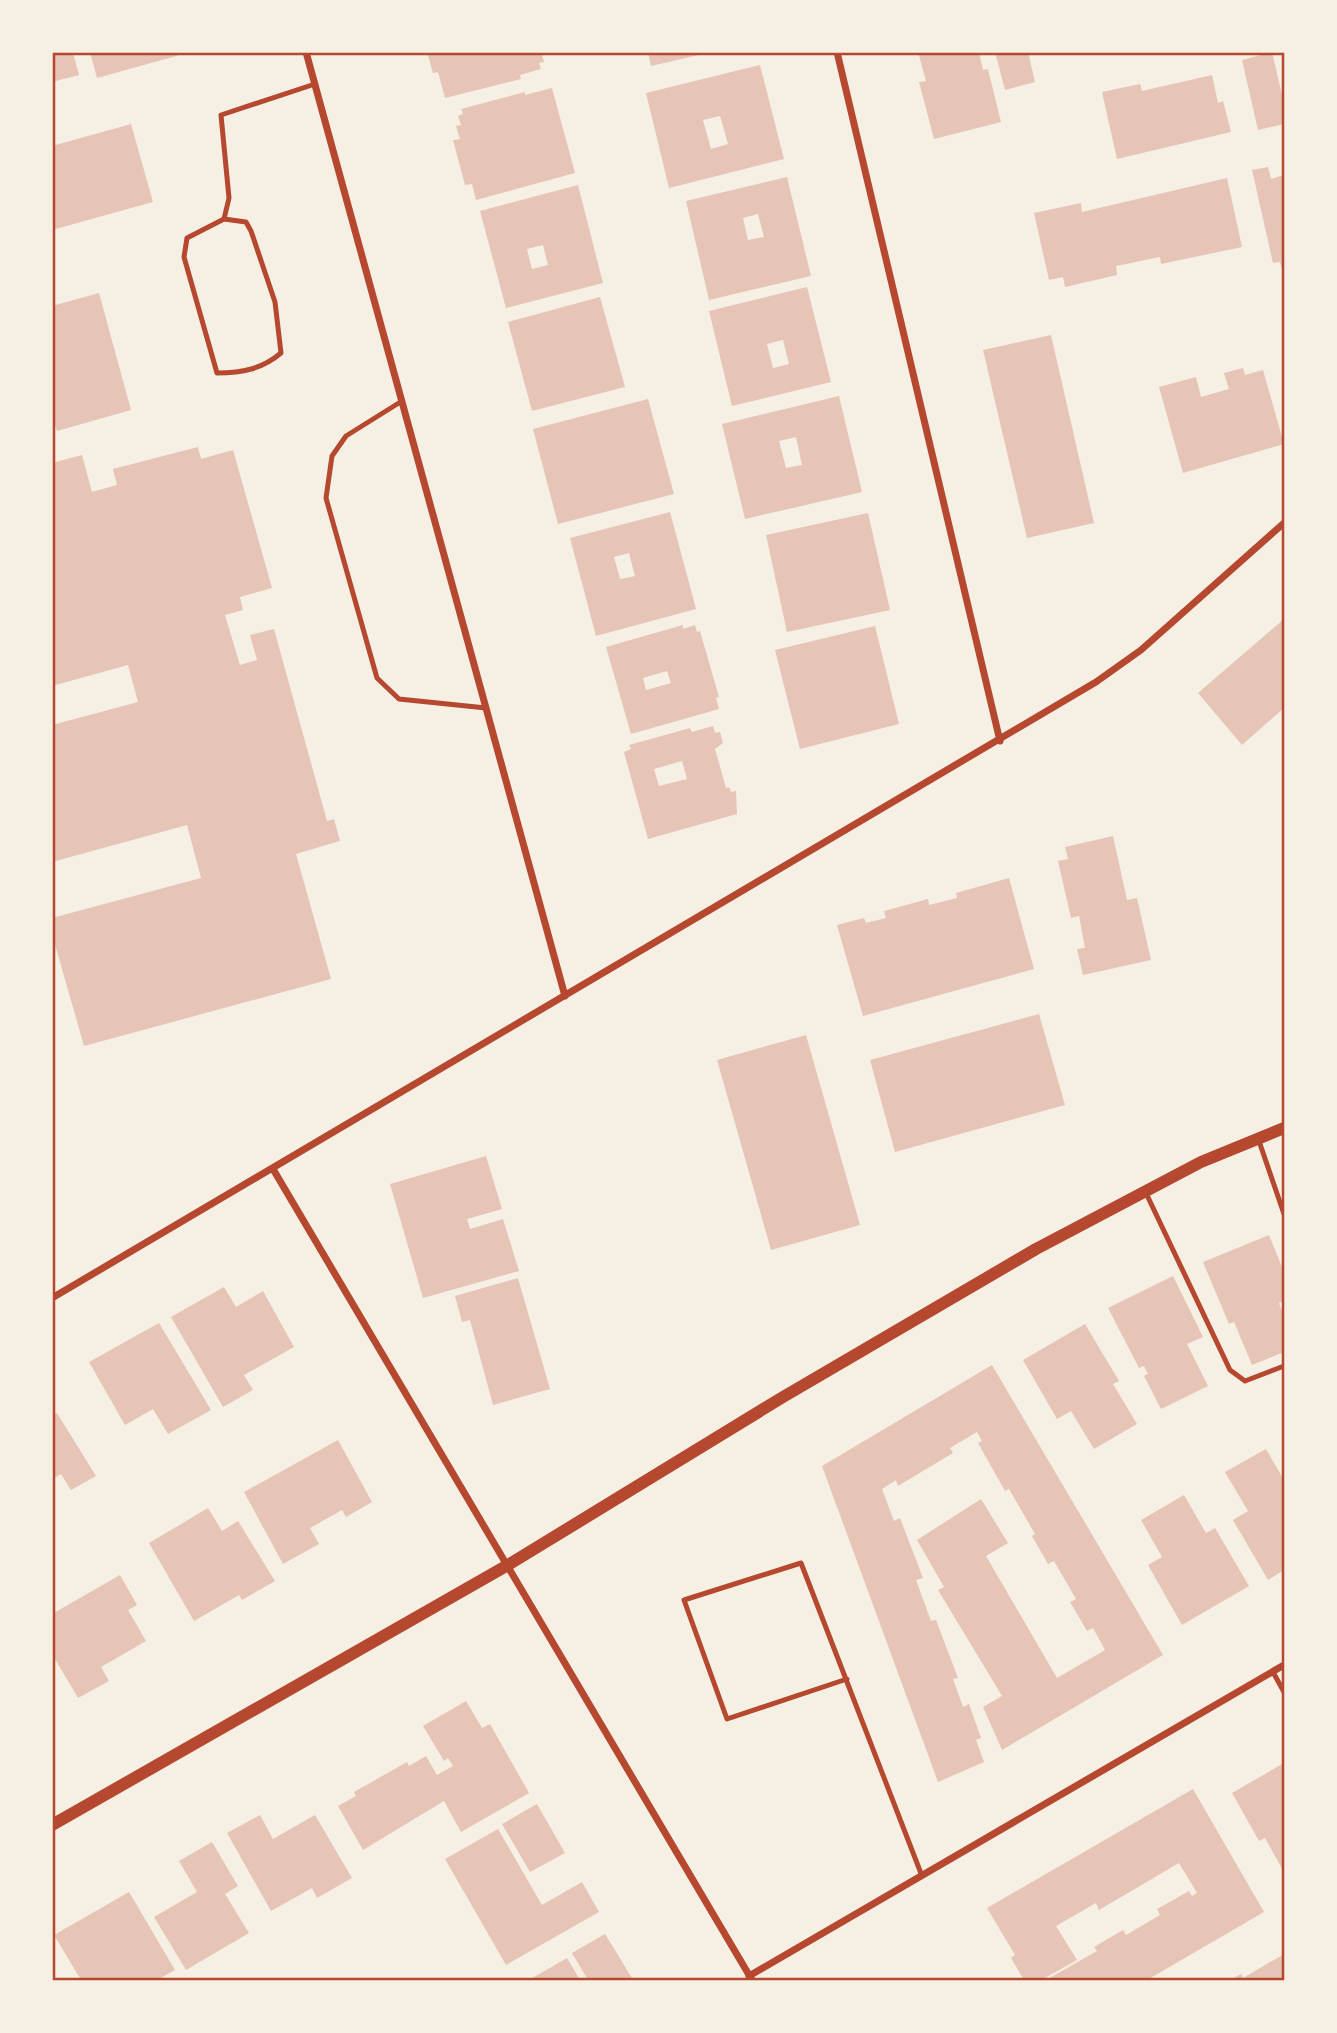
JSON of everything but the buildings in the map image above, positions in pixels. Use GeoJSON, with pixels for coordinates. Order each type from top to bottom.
{"type":"FeatureCollection","features":[{"type":"Feature","properties":{"kind":"street"},"geometry":{"type":"LineString","coordinates":[[306,52],[565,996]]}},
{"type":"Feature","properties":{"kind":"street"},"geometry":{"type":"LineString","coordinates":[[837,52],[1000,741]]}},
{"type":"Feature","properties":{"kind":"street"},"geometry":{"type":"LineString","coordinates":[[52,1298],[1096,682],[1141,650],[1284,523]]}},
{"type":"Feature","properties":{"kind":"street"},"geometry":{"type":"LineString","coordinates":[[52,1825],[508,1565],[783,1396],[1036,1249],[1201,1162],[1284,1128]]}},
{"type":"Feature","properties":{"kind":"street"},"geometry":{"type":"LineString","coordinates":[[273,1170],[750,1978],[1284,1665]]}},
{"type":"Feature","properties":{"kind":"lane"},"geometry":{"type":"LineString","coordinates":[[224,219],[246,222],[251,231],[275,302],[281,353],[265,366],[234,373],[217,373],[184,257],[187,238],[224,219],[229,198],[221,115],[315,84]]}},
{"type":"Feature","properties":{"kind":"lane"},"geometry":{"type":"LineString","coordinates":[[401,401],[346,436],[332,456],[326,498],[377,678],[399,699],[486,708]]}},
{"type":"Feature","properties":{"kind":"lane"},"geometry":{"type":"LineString","coordinates":[[1258,1138],[1284,1214]]}},
{"type":"Feature","properties":{"kind":"lane"},"geometry":{"type":"LineString","coordinates":[[1145,1191],[1230,1370],[1245,1381],[1284,1366]]}},
{"type":"Feature","properties":{"kind":"lane"},"geometry":{"type":"LineString","coordinates":[[846,1679],[727,1719],[684,1600],[802,1563],[922,1876]]}},
{"type":"Feature","properties":{"kind":"lane"},"geometry":{"type":"LineString","coordinates":[[1273,1672],[1284,1692]]}}]}
